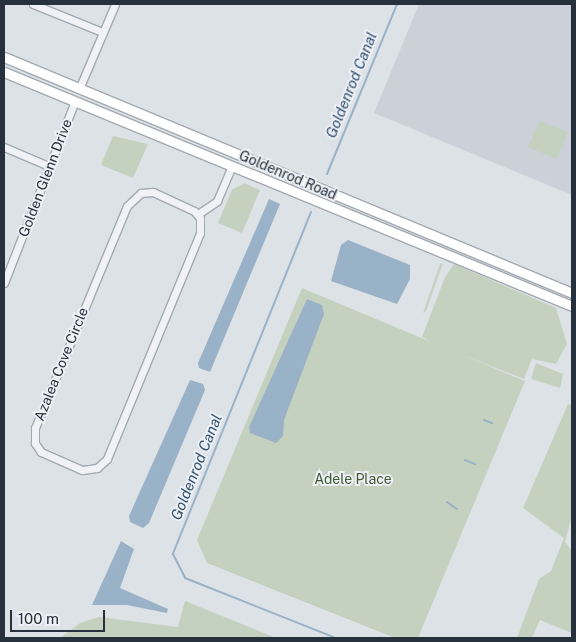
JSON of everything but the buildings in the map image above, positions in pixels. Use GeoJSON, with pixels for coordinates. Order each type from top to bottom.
{"type":"FeatureCollection","features":[{"type":"Feature","properties":{"kind":"main road","name":"Goldenrod Road"},"geometry":{"type":"LineString","coordinates":[[4,58],[572,293]]}},
{"type":"Feature","properties":{"kind":"main road","name":"Goldenrod Road"},"geometry":{"type":"LineString","coordinates":[[4,72],[572,306]]}},
{"type":"Feature","properties":{"kind":"main road"},"geometry":{"type":"LineString","coordinates":[[215,159],[236,153]]}},
{"type":"Feature","properties":{"kind":"main road"},"geometry":{"type":"LineString","coordinates":[[232,166],[258,163]]}},
{"type":"Feature","properties":{"kind":"main road"},"geometry":{"type":"LineString","coordinates":[[431,248],[450,241]]}},
{"type":"Feature","properties":{"kind":"street"},"geometry":{"type":"LineString","coordinates":[[33,4],[102,32]]}},
{"type":"Feature","properties":{"kind":"street"},"geometry":{"type":"LineString","coordinates":[[80,89],[115,4]]}},
{"type":"Feature","properties":{"kind":"street","name":"Golden Glenn Drive"},"geometry":{"type":"LineString","coordinates":[[4,283],[51,167],[74,101]]}},
{"type":"Feature","properties":{"kind":"street"},"geometry":{"type":"LineString","coordinates":[[4,147],[51,167]]}},
{"type":"Feature","properties":{"kind":"street"},"geometry":{"type":"LineString","coordinates":[[198,214],[217,201],[232,166]]}},
{"type":"Feature","properties":{"kind":"street","name":"Azalea Cove Circle"},"geometry":{"type":"LineString","coordinates":[[153,192],[198,214],[198,240],[105,462],[85,470],[41,452],[35,443],[35,428],[127,206],[141,193],[153,192]]}},
{"type":"Feature","properties":{"kind":"shaded area"},"geometry":{"type":"Polygon","coordinates":[[[419,4],[572,4],[572,195],[374,113],[419,4]]]}},
{"type":"Feature","properties":{"kind":"green space"},"geometry":{"type":"Polygon","coordinates":[[[539,121],[568,132],[557,159],[528,147],[539,121]]]}},
{"type":"Feature","properties":{"kind":"green space"},"geometry":{"type":"Polygon","coordinates":[[[113,136],[148,144],[133,178],[101,165],[113,136]]]}},
{"type":"Feature","properties":{"kind":"green space"},"geometry":{"type":"Polygon","coordinates":[[[244,183],[260,190],[242,233],[218,223],[232,190],[244,183]]]}},
{"type":"Feature","properties":{"kind":"green space"},"geometry":{"type":"Polygon","coordinates":[[[443,263],[426,311],[423,313],[440,264],[443,263]]]}},
{"type":"Feature","properties":{"kind":"green space","name":"Adele Place"},"geometry":{"type":"Polygon","coordinates":[[[454,264],[556,308],[567,344],[556,364],[532,359],[524,379],[460,354],[525,381],[418,638],[395,638],[207,563],[197,540],[302,288],[431,342],[422,337],[445,277],[454,264]]]}},
{"type":"Feature","properties":{"kind":"green space"},"geometry":{"type":"Polygon","coordinates":[[[536,363],[563,374],[560,388],[531,379],[536,363]]]}},
{"type":"Feature","properties":{"kind":"green space"},"geometry":{"type":"Polygon","coordinates":[[[568,404],[572,405],[572,515],[565,542],[572,551],[572,633],[540,620],[532,638],[517,638],[539,579],[551,571],[564,538],[523,508],[568,404]]]}},
{"type":"Feature","properties":{"kind":"green space"},"geometry":{"type":"Polygon","coordinates":[[[185,601],[276,638],[60,638],[80,623],[99,617],[178,627],[185,601]]]}},
{"type":"Feature","properties":{"kind":"water"},"geometry":{"type":"Polygon","coordinates":[[[269,199],[280,204],[210,372],[199,368],[198,363],[269,199]]]}},
{"type":"Feature","properties":{"kind":"water"},"geometry":{"type":"Polygon","coordinates":[[[348,240],[410,265],[410,279],[397,304],[331,281],[341,245],[348,240]]]}},
{"type":"Feature","properties":{"kind":"water"},"geometry":{"type":"Polygon","coordinates":[[[307,299],[322,305],[324,314],[284,420],[283,436],[276,443],[250,433],[249,427],[307,299]]]}},
{"type":"Feature","properties":{"kind":"water"},"geometry":{"type":"Polygon","coordinates":[[[190,380],[203,384],[205,390],[149,523],[143,528],[130,522],[129,516],[190,380]]]}},
{"type":"Feature","properties":{"kind":"water"},"geometry":{"type":"Polygon","coordinates":[[[121,541],[134,549],[120,588],[168,609],[167,613],[127,605],[92,605],[121,541]]]}},
{"type":"Feature","properties":{"kind":"waterway","name":"Goldenrod Canal"},"geometry":{"type":"LineString","coordinates":[[327,174],[397,4]]}},
{"type":"Feature","properties":{"kind":"waterway","name":"Goldenrod Canal"},"geometry":{"type":"LineString","coordinates":[[311,212],[173,554],[185,578],[336,638]]}},
{"type":"Feature","properties":{"kind":"waterway"},"geometry":{"type":"LineString","coordinates":[[484,420],[492,423]]}},
{"type":"Feature","properties":{"kind":"waterway"},"geometry":{"type":"LineString","coordinates":[[465,460],[475,464]]}},
{"type":"Feature","properties":{"kind":"waterway"},"geometry":{"type":"LineString","coordinates":[[447,502],[457,509]]}}]}
